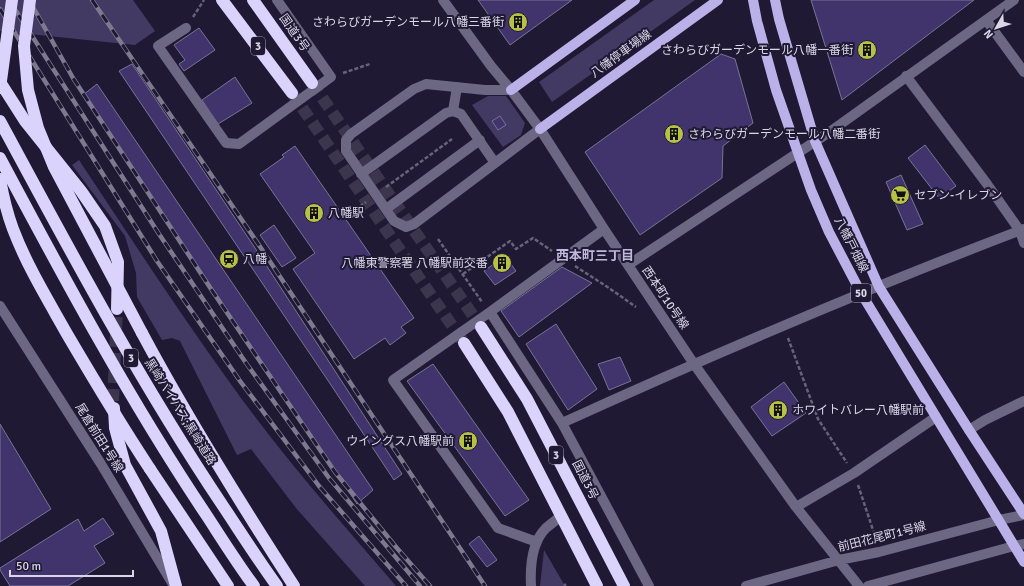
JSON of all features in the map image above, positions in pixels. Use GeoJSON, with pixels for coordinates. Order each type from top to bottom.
{"type":"FeatureCollection","features":[{"type":"Feature","properties":{"kind":"highway"},"geometry":{"type":"LineString","coordinates":[[0,88],[12,0]]}},
{"type":"Feature","properties":{"kind":"highway"},"geometry":{"type":"LineString","coordinates":[[30,0],[24,46],[28,90],[38,128],[54,167],[158,362],[294,586]]}},
{"type":"Feature","properties":{"kind":"highway","name":"3"},"geometry":{"type":"LineString","coordinates":[[222,0],[292,93]]}},
{"type":"Feature","properties":{"kind":"highway","name":"国道3号"},"geometry":{"type":"LineString","coordinates":[[254,0],[312,83]]}},
{"type":"Feature","properties":{"kind":"highway"},"geometry":{"type":"LineString","coordinates":[[0,82],[25,121],[81,191],[105,226],[118,262],[118,309]]}},
{"type":"Feature","properties":{"kind":"highway","name":"黒崎バイパス;黒崎道路"},"geometry":{"type":"LineString","coordinates":[[0,121],[135,366],[193,461],[277,586]]}},
{"type":"Feature","properties":{"kind":"highway","name":"3"},"geometry":{"type":"LineString","coordinates":[[0,158],[56,263],[121,379],[178,473],[254,586]]}},
{"type":"Feature","properties":{"kind":"highway"},"geometry":{"type":"LineString","coordinates":[[0,179],[4,201],[13,229],[29,266],[108,403],[228,586]]}},
{"type":"Feature","properties":{"kind":"highway","name":"国道3号"},"geometry":{"type":"LineString","coordinates":[[481,327],[527,399],[624,586]]}},
{"type":"Feature","properties":{"kind":"highway","name":"3"},"geometry":{"type":"LineString","coordinates":[[464,344],[508,412],[597,586]]}},
{"type":"Feature","properties":{"kind":"highway"},"geometry":{"type":"LineString","coordinates":[[113,401],[115,428],[125,465],[161,532],[175,586]]}},
{"type":"Feature","properties":{"kind":"main road"},"geometry":{"type":"LineString","coordinates":[[511,90],[635,0]]}},
{"type":"Feature","properties":{"kind":"main road","name":"八幡停車場線"},"geometry":{"type":"LineString","coordinates":[[540,129],[718,0]]}},
{"type":"Feature","properties":{"kind":"main road","name":"八幡戸畑線"},"geometry":{"type":"LineString","coordinates":[[753,0],[757,21],[776,90],[811,190],[829,232],[861,293],[936,417],[999,520],[1019,545],[1024,562]]}},
{"type":"Feature","properties":{"kind":"main road","name":"八幡戸畑線"},"geometry":{"type":"LineString","coordinates":[[775,0],[815,141],[879,287],[1024,515]]}},
{"type":"Feature","properties":{"kind":"street"},"geometry":{"type":"LineString","coordinates":[[186,28],[158,46],[226,143],[239,144],[331,77],[277,0]]}},
{"type":"Feature","properties":{"kind":"street","name":"西本町10号線"},"geometry":{"type":"LineString","coordinates":[[443,0],[491,66],[540,129],[604,229],[694,364],[796,507],[859,586]]}},
{"type":"Feature","properties":{"kind":"street"},"geometry":{"type":"LineString","coordinates":[[628,265],[831,131],[1014,0]]}},
{"type":"Feature","properties":{"kind":"street"},"geometry":{"type":"LineString","coordinates":[[986,20],[1024,72]]}},
{"type":"Feature","properties":{"kind":"street"},"geometry":{"type":"LineString","coordinates":[[906,76],[1022,230],[1024,243]]}},
{"type":"Feature","properties":{"kind":"street"},"geometry":{"type":"LineString","coordinates":[[511,90],[485,90],[426,84],[414,89],[351,134],[346,140],[346,151],[394,222],[402,226],[406,226],[414,224],[540,129]]}},
{"type":"Feature","properties":{"kind":"street"},"geometry":{"type":"LineString","coordinates":[[453,111],[457,88]]}},
{"type":"Feature","properties":{"kind":"street"},"geometry":{"type":"LineString","coordinates":[[361,174],[446,113],[453,111],[461,114],[495,163]]}},
{"type":"Feature","properties":{"kind":"street"},"geometry":{"type":"LineString","coordinates":[[386,209],[480,140]]}},
{"type":"Feature","properties":{"kind":"street"},"geometry":{"type":"LineString","coordinates":[[537,542],[498,528],[392,380],[490,312],[604,229]]}},
{"type":"Feature","properties":{"kind":"street"},"geometry":{"type":"LineString","coordinates":[[562,423],[680,369],[861,293],[879,287],[911,272],[1022,230]]}},
{"type":"Feature","properties":{"kind":"street","name":"尾倉前田1号線"},"geometry":{"type":"LineString","coordinates":[[0,306],[101,464],[175,586]]}},
{"type":"Feature","properties":{"kind":"street"},"geometry":{"type":"LineString","coordinates":[[490,312],[562,423],[649,586]]}},
{"type":"Feature","properties":{"kind":"street"},"geometry":{"type":"LineString","coordinates":[[969,430],[985,420],[1024,401]]}},
{"type":"Feature","properties":{"kind":"street"},"geometry":{"type":"LineString","coordinates":[[796,507],[854,473],[936,417]]}},
{"type":"Feature","properties":{"kind":"street","name":"前田花尾町1号線"},"geometry":{"type":"LineString","coordinates":[[746,586],[839,560],[879,552],[999,520],[1024,515]]}},
{"type":"Feature","properties":{"kind":"street"},"geometry":{"type":"LineString","coordinates":[[531,586],[530,572],[537,542],[545,529],[561,516]]}},
{"type":"Feature","properties":{"kind":"street"},"geometry":{"type":"LineString","coordinates":[[868,586],[1019,545]]}},
{"type":"Feature","properties":{"kind":"path"},"geometry":{"type":"LineString","coordinates":[[186,28],[204,0]]}},
{"type":"Feature","properties":{"kind":"path"},"geometry":{"type":"LineString","coordinates":[[331,77],[370,64]]}},
{"type":"Feature","properties":{"kind":"path"},"geometry":{"type":"LineString","coordinates":[[355,210],[452,139]]}},
{"type":"Feature","properties":{"kind":"path"},"geometry":{"type":"LineString","coordinates":[[438,239],[490,312]]}},
{"type":"Feature","properties":{"kind":"path"},"geometry":{"type":"LineString","coordinates":[[784,326],[818,419],[854,473],[879,552]]}},
{"type":"Feature","properties":{"kind":"shaded area"},"geometry":{"type":"Polygon","coordinates":[[[0,0],[133,0],[155,31],[135,45],[0,31],[0,0]]]}},
{"type":"Feature","properties":{"kind":"shaded area"},"geometry":{"type":"Polygon","coordinates":[[[654,0],[695,0],[552,102],[539,82],[654,0]]]}},
{"type":"Feature","properties":{"kind":"shaded area"},"geometry":{"type":"Polygon","coordinates":[[[488,96],[506,96],[525,123],[521,135],[503,147],[472,105],[488,96]]]}},
{"type":"Feature","properties":{"kind":"shaded area"},"geometry":{"type":"Polygon","coordinates":[[[79,160],[171,298],[247,407],[309,485],[396,586],[365,586],[296,508],[251,449],[237,455],[180,341],[172,338],[162,340],[137,297],[136,273],[125,236],[72,165],[79,160]]]}},
{"type":"Feature","properties":{"kind":"shaded area"},"geometry":{"type":"Polygon","coordinates":[[[544,550],[565,586],[540,586],[544,550]]]}},
{"type":"Feature","properties":{"kind":"building","name":"さわらびガーデンモール八幡三番街"},"geometry":{"type":"Polygon","coordinates":[[[478,0],[572,0],[510,45],[478,0]]]}},
{"type":"Feature","properties":{"kind":"building","name":"さわらびガーデンモール八幡一番街"},"geometry":{"type":"Polygon","coordinates":[[[811,0],[974,0],[842,100],[811,0]]]}},
{"type":"Feature","properties":{"kind":"building"},"geometry":{"type":"Polygon","coordinates":[[[199,28],[215,50],[184,71],[179,64],[185,60],[174,45],[199,28]]]}},
{"type":"Feature","properties":{"kind":"building","name":"さわらびガーデンモール八幡二番街"},"geometry":{"type":"Polygon","coordinates":[[[721,54],[735,59],[753,123],[723,146],[722,178],[640,235],[585,152],[721,54]]]}},
{"type":"Feature","properties":{"kind":"building"},"geometry":{"type":"Polygon","coordinates":[[[132,64],[255,248],[402,474],[394,480],[119,71],[132,64]]]}},
{"type":"Feature","properties":{"kind":"building"},"geometry":{"type":"Polygon","coordinates":[[[235,77],[252,103],[218,124],[202,100],[235,77]]]}},
{"type":"Feature","properties":{"kind":"building"},"geometry":{"type":"Polygon","coordinates":[[[97,84],[373,490],[357,504],[83,95],[97,84]]]}},
{"type":"Feature","properties":{"kind":"building"},"geometry":{"type":"Polygon","coordinates":[[[500,116],[506,125],[498,130],[492,121],[500,116]]]}},
{"type":"Feature","properties":{"kind":"building"},"geometry":{"type":"Polygon","coordinates":[[[925,145],[956,186],[939,198],[908,158],[925,145]]]}},
{"type":"Feature","properties":{"kind":"building","name":"八幡駅"},"geometry":{"type":"Polygon","coordinates":[[[295,146],[414,318],[401,327],[406,333],[390,345],[385,338],[354,359],[293,269],[315,253],[260,174],[284,157],[282,155],[295,146]]]}},
{"type":"Feature","properties":{"kind":"building"},"geometry":{"type":"Polygon","coordinates":[[[901,175],[923,224],[907,230],[886,182],[901,175]]]}},
{"type":"Feature","properties":{"kind":"building"},"geometry":{"type":"Polygon","coordinates":[[[274,225],[296,258],[282,267],[260,235],[274,225]]]}},
{"type":"Feature","properties":{"kind":"building","name":"八幡東警察署 八幡駅前交番"},"geometry":{"type":"Polygon","coordinates":[[[505,256],[516,271],[495,285],[484,271],[505,256]]]}},
{"type":"Feature","properties":{"kind":"building"},"geometry":{"type":"Polygon","coordinates":[[[562,267],[592,283],[519,337],[501,311],[562,267]]]}},
{"type":"Feature","properties":{"kind":"building"},"geometry":{"type":"Polygon","coordinates":[[[556,324],[597,389],[568,410],[526,344],[556,324]]]}},
{"type":"Feature","properties":{"kind":"building"},"geometry":{"type":"Polygon","coordinates":[[[620,357],[631,381],[609,390],[598,364],[620,357]]]}},
{"type":"Feature","properties":{"kind":"building","name":"ウイングス八幡駅前"},"geometry":{"type":"Polygon","coordinates":[[[433,364],[529,500],[505,516],[407,381],[433,364]]]}},
{"type":"Feature","properties":{"kind":"building","name":"ホワイトバレー八幡駅前"},"geometry":{"type":"Polygon","coordinates":[[[784,382],[806,413],[772,436],[751,407],[784,382]]]}},
{"type":"Feature","properties":{"kind":"building"},"geometry":{"type":"Polygon","coordinates":[[[0,424],[51,509],[0,542],[0,424]]]}},
{"type":"Feature","properties":{"kind":"building"},"geometry":{"type":"Polygon","coordinates":[[[103,518],[114,534],[94,546],[105,563],[68,586],[10,586],[0,570],[0,568],[78,519],[84,531],[103,518]]]}},
{"type":"Feature","properties":{"kind":"building"},"geometry":{"type":"Polygon","coordinates":[[[479,536],[497,560],[487,567],[469,544],[479,536]]]}},
{"type":"Feature","properties":{"kind":"tunnel"},"geometry":{"type":"LineString","coordinates":[[312,83],[481,327]]}},
{"type":"Feature","properties":{"kind":"tunnel"},"geometry":{"type":"LineString","coordinates":[[292,93],[464,343]]}},
{"type":"Feature","properties":{"kind":"tunnel"},"geometry":{"type":"LineString","coordinates":[[113,401],[117,309]]}},
{"type":"Feature","properties":{"kind":"railway"},"geometry":{"type":"LineString","coordinates":[[9,0],[159,234],[246,363],[329,478],[420,586]]}},
{"type":"Feature","properties":{"kind":"railway"},"geometry":{"type":"LineString","coordinates":[[29,0],[73,78],[211,289],[335,472],[430,586]]}},
{"type":"Feature","properties":{"kind":"railway"},"geometry":{"type":"LineString","coordinates":[[92,0],[265,254],[485,586]]}},
{"type":"Feature","properties":{"kind":"railway"},"geometry":{"type":"LineString","coordinates":[[0,9],[157,261],[240,381],[319,486],[406,586]]}},
{"type":"Feature","properties":{"kind":"place","name":"さわらびガーデンモール八幡三番街"},"geometry":{"type":"Point","coordinates":[518,22]}},
{"type":"Feature","properties":{"kind":"place","name":"さわらびガーデンモール八幡一番街"},"geometry":{"type":"Point","coordinates":[867,50]}},
{"type":"Feature","properties":{"kind":"place","name":"さわらびガーデンモール八幡二番街"},"geometry":{"type":"Point","coordinates":[674,134]}},
{"type":"Feature","properties":{"kind":"place","name":"セブン-イレブン"},"geometry":{"type":"Point","coordinates":[900,195]}},
{"type":"Feature","properties":{"kind":"place","name":"八幡駅"},"geometry":{"type":"Point","coordinates":[314,213]}},
{"type":"Feature","properties":{"kind":"place","name":"八幡"},"geometry":{"type":"Point","coordinates":[229,259]}},
{"type":"Feature","properties":{"kind":"place","name":"八幡東警察署 八幡駅前交番"},"geometry":{"type":"Point","coordinates":[502,263]}},
{"type":"Feature","properties":{"kind":"place","name":"ホワイトバレー八幡駅前"},"geometry":{"type":"Point","coordinates":[778,410]}},
{"type":"Feature","properties":{"kind":"place","name":"ウイングス八幡駅前"},"geometry":{"type":"Point","coordinates":[468,441]}},
{"type":"Feature","properties":{"kind":"district","name":"西本町三丁目"},"geometry":{"type":"Point","coordinates":[595,256]}}]}
